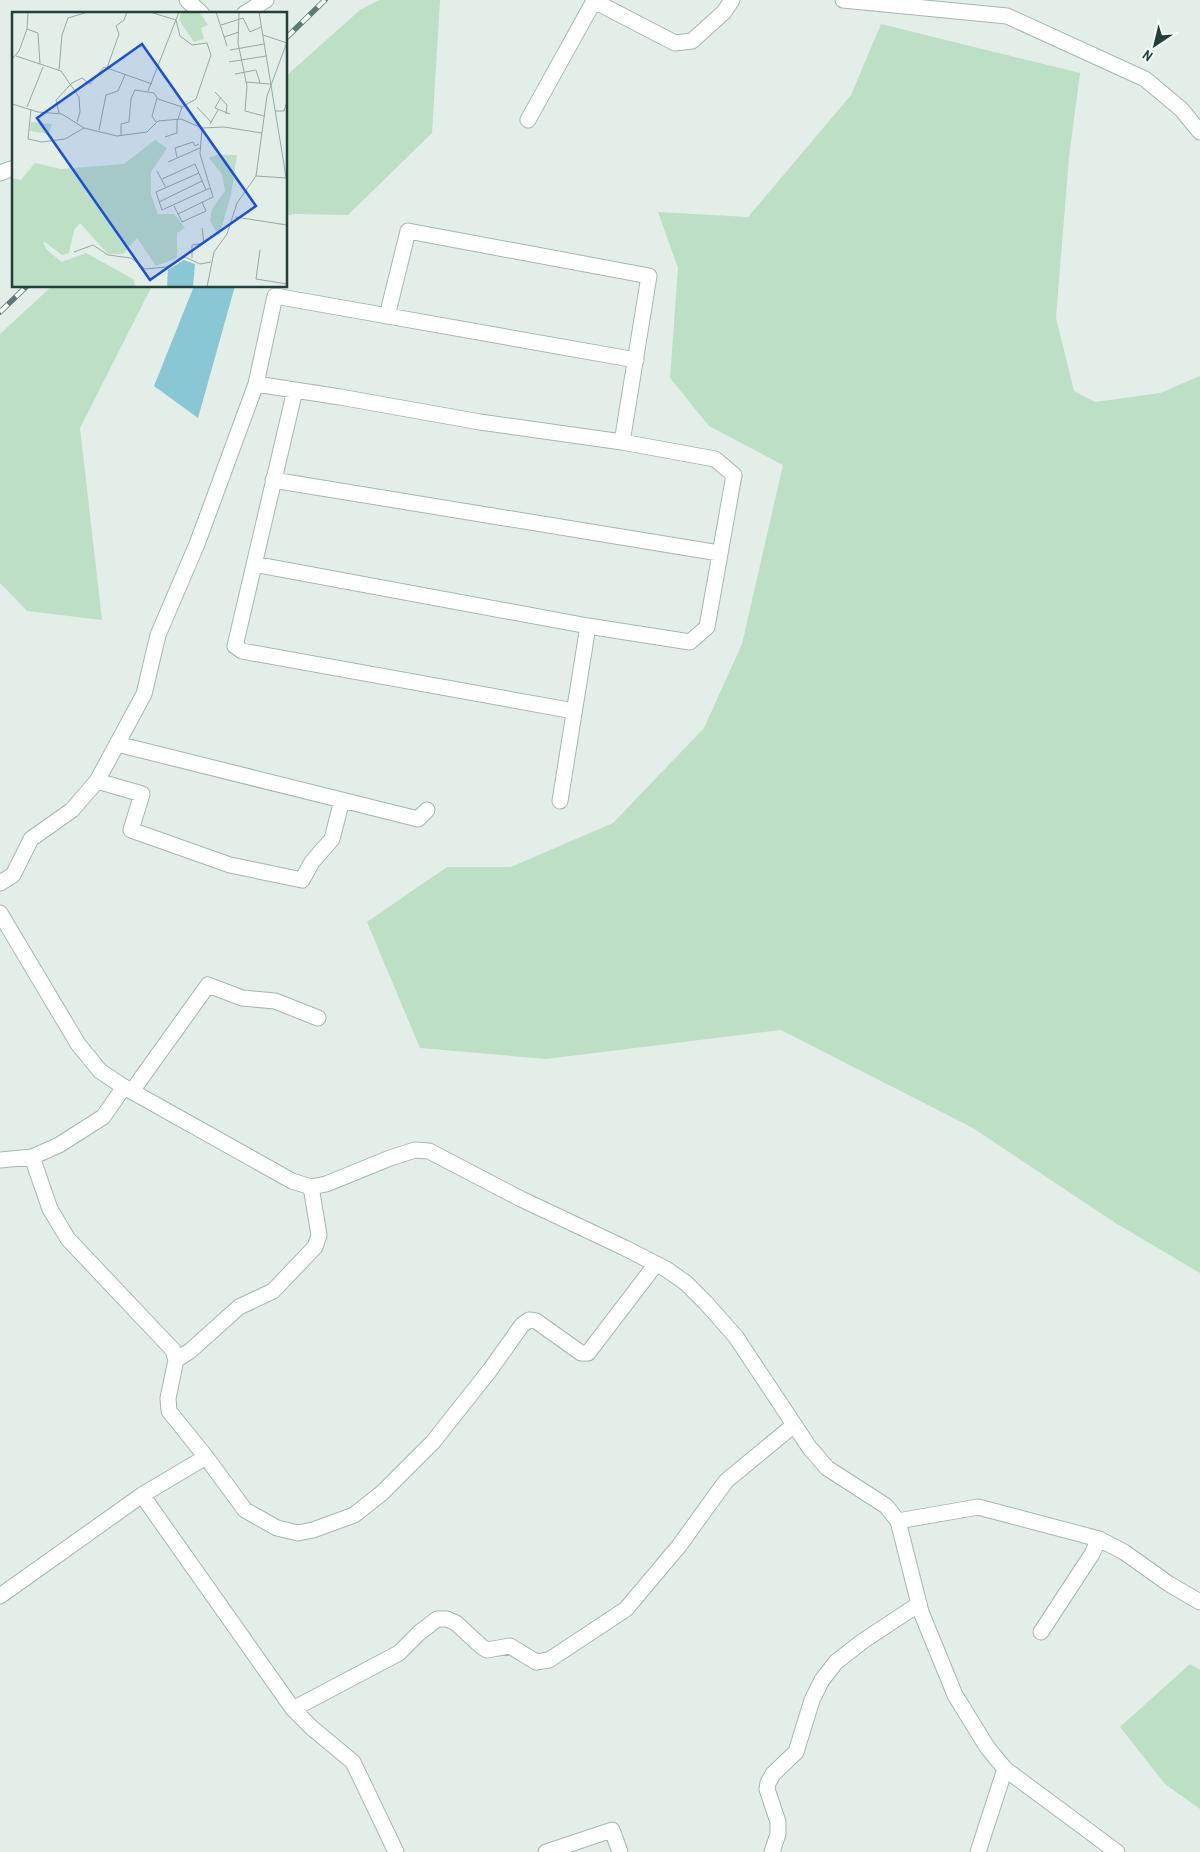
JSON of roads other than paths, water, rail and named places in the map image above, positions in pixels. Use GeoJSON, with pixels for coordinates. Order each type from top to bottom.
{"type":"FeatureCollection","features":[{"type":"Feature","properties":{"kind":"street"},"geometry":{"type":"LineString","coordinates":[[187,0],[200,12]]}},
{"type":"Feature","properties":{"kind":"street"},"geometry":{"type":"LineString","coordinates":[[247,12],[266,0]]}},
{"type":"Feature","properties":{"kind":"street"},"geometry":{"type":"LineString","coordinates":[[528,120],[594,1],[675,43],[692,41],[724,12],[732,0]]}},
{"type":"Feature","properties":{"kind":"street"},"geometry":{"type":"LineString","coordinates":[[843,0],[1006,16],[1145,80],[1181,109],[1200,132]]}},
{"type":"Feature","properties":{"kind":"street"},"geometry":{"type":"LineString","coordinates":[[0,173],[12,169]]}},
{"type":"Feature","properties":{"kind":"street"},"geometry":{"type":"LineString","coordinates":[[387,316],[408,231],[649,276],[622,442]]}},
{"type":"Feature","properties":{"kind":"street"},"geometry":{"type":"LineString","coordinates":[[0,883],[13,875],[31,839],[72,810],[97,782],[144,694],[158,635],[197,544],[256,384],[275,296],[636,360]]}},
{"type":"Feature","properties":{"kind":"street"},"geometry":{"type":"LineString","coordinates":[[254,564],[588,626],[690,642],[707,627],[734,475],[715,459],[622,442],[480,422],[256,384]]}},
{"type":"Feature","properties":{"kind":"street"},"geometry":{"type":"LineString","coordinates":[[295,390],[235,646],[242,651],[574,711]]}},
{"type":"Feature","properties":{"kind":"street"},"geometry":{"type":"LineString","coordinates":[[273,480],[719,553]]}},
{"type":"Feature","properties":{"kind":"street"},"geometry":{"type":"LineString","coordinates":[[560,802],[588,626]]}},
{"type":"Feature","properties":{"kind":"street"},"geometry":{"type":"LineString","coordinates":[[117,744],[418,819],[427,810]]}},
{"type":"Feature","properties":{"kind":"street"},"geometry":{"type":"LineString","coordinates":[[97,782],[142,794],[131,830],[230,864],[302,880],[312,862],[332,839],[342,800]]}},
{"type":"Feature","properties":{"kind":"street"},"geometry":{"type":"LineString","coordinates":[[0,913],[78,1044],[100,1071],[128,1089],[292,1181],[311,1187],[326,1184],[390,1158],[415,1150],[429,1151],[521,1199],[656,1264],[686,1283],[706,1302],[736,1337],[809,1447],[827,1468],[886,1506],[898,1521],[919,1604],[955,1695],[987,1747],[1005,1769],[1117,1852]]}},
{"type":"Feature","properties":{"kind":"street"},"geometry":{"type":"LineString","coordinates":[[0,1160],[32,1157],[59,1145],[103,1118],[128,1089],[208,985],[242,998],[274,1001],[318,1018]]}},
{"type":"Feature","properties":{"kind":"street"},"geometry":{"type":"LineString","coordinates":[[32,1157],[50,1209],[68,1239],[173,1350],[176,1360],[168,1398],[168,1411],[206,1457],[245,1510],[278,1528],[298,1534],[354,1515],[382,1493],[433,1442],[490,1370],[522,1325],[529,1320],[536,1321],[582,1353],[588,1353],[656,1264]]}},
{"type":"Feature","properties":{"kind":"street"},"geometry":{"type":"LineString","coordinates":[[176,1360],[190,1351],[239,1307],[273,1291],[315,1247],[319,1235],[311,1187]]}},
{"type":"Feature","properties":{"kind":"street"},"geometry":{"type":"LineString","coordinates":[[293,1710],[399,1653],[419,1633],[437,1619],[447,1618],[456,1623],[482,1648],[487,1650],[510,1646],[536,1662],[549,1660],[626,1610],[678,1546],[726,1480],[794,1425]]}},
{"type":"Feature","properties":{"kind":"street"},"geometry":{"type":"LineString","coordinates":[[0,1596],[142,1495],[206,1457]]}},
{"type":"Feature","properties":{"kind":"street"},"geometry":{"type":"LineString","coordinates":[[142,1495],[293,1710],[353,1762],[396,1852]]}},
{"type":"Feature","properties":{"kind":"street"},"geometry":{"type":"LineString","coordinates":[[898,1521],[978,1507],[1099,1539],[1124,1552],[1200,1602]]}},
{"type":"Feature","properties":{"kind":"street"},"geometry":{"type":"LineString","coordinates":[[1041,1632],[1092,1554],[1099,1539]]}},
{"type":"Feature","properties":{"kind":"street"},"geometry":{"type":"LineString","coordinates":[[772,1852],[778,1834],[778,1822],[767,1789],[768,1783],[773,1774],[796,1752],[812,1700],[822,1680],[836,1662],[863,1641],[919,1604]]}},
{"type":"Feature","properties":{"kind":"street"},"geometry":{"type":"LineString","coordinates":[[978,1852],[1005,1769]]}},
{"type":"Feature","properties":{"kind":"street"},"geometry":{"type":"LineString","coordinates":[[546,1852],[612,1830],[620,1852]]}},
{"type":"Feature","properties":{"kind":"water"},"geometry":{"type":"Polygon","coordinates":[[[193,288],[234,288],[198,418],[154,386],[193,288]]]}},
{"type":"Feature","properties":{"kind":"railway"},"geometry":{"type":"LineString","coordinates":[[288,36],[325,0]]}},
{"type":"Feature","properties":{"kind":"railway"},"geometry":{"type":"LineString","coordinates":[[0,312],[25,288]]}}]}
